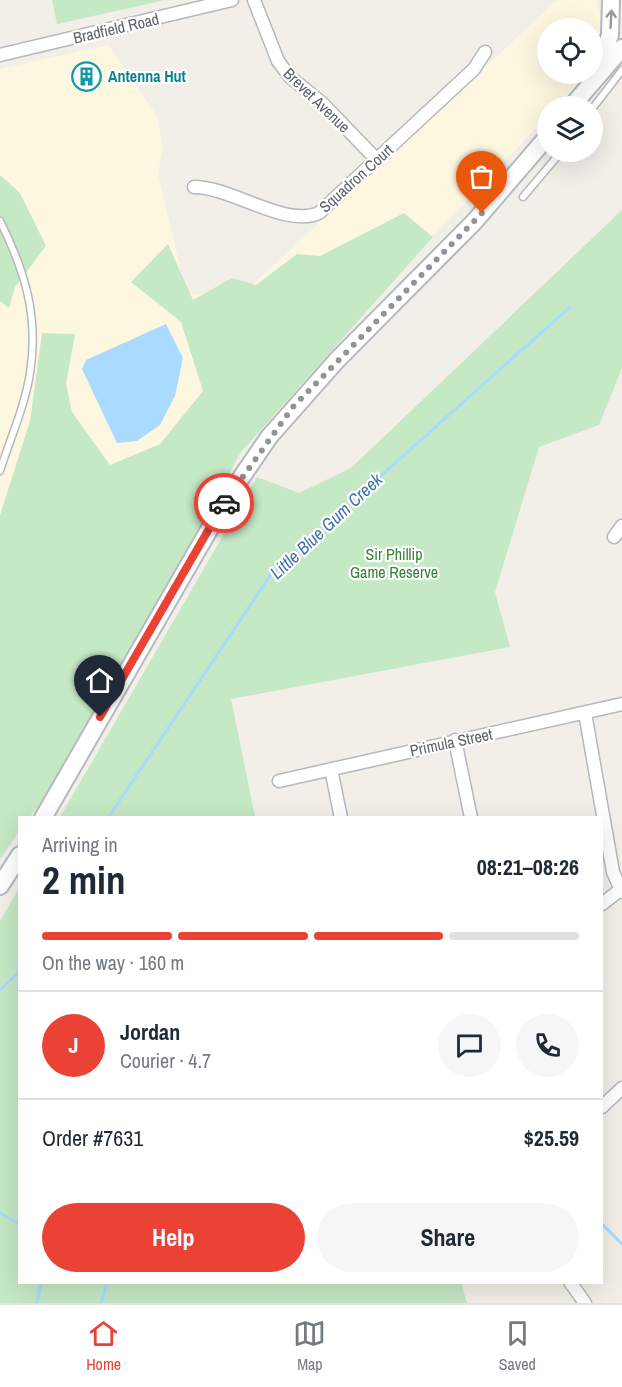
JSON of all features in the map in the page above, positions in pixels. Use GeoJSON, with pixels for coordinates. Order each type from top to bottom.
{"type":"FeatureCollection","features":[{"type":"Feature","properties":{"kind":"main road"},"geometry":{"type":"LineString","coordinates":[[603,56],[610,35],[611,0]]}},
{"type":"Feature","properties":{"kind":"main road"},"geometry":{"type":"LineString","coordinates":[[603,70],[622,48]]}},
{"type":"Feature","properties":{"kind":"main road"},"geometry":{"type":"LineString","coordinates":[[581,96],[591,84]]}},
{"type":"Feature","properties":{"kind":"main road"},"geometry":{"type":"LineString","coordinates":[[44,816],[228,497],[269,437],[330,367],[474,222],[537,149]]}},
{"type":"Feature","properties":{"kind":"main road"},"geometry":{"type":"LineString","coordinates":[[0,886],[18,858]]}},
{"type":"Feature","properties":{"kind":"street","name":"Bradfield Road"},"geometry":{"type":"LineString","coordinates":[[0,55],[232,0]]}},
{"type":"Feature","properties":{"kind":"street","name":"Brevet Avenue"},"geometry":{"type":"LineString","coordinates":[[254,0],[278,61],[290,77],[322,103],[376,160]]}},
{"type":"Feature","properties":{"kind":"street","name":"Squadron Court"},"geometry":{"type":"LineString","coordinates":[[194,187],[211,187],[293,216],[312,216],[319,213],[474,69],[485,52]]}},
{"type":"Feature","properties":{"kind":"street"},"geometry":{"type":"LineString","coordinates":[[614,537],[622,526]]}},
{"type":"Feature","properties":{"kind":"street","name":"Primula Street"},"geometry":{"type":"LineString","coordinates":[[279,781],[622,704]]}},
{"type":"Feature","properties":{"kind":"street"},"geometry":{"type":"LineString","coordinates":[[585,713],[613,873],[621,891],[603,903]]}},
{"type":"Feature","properties":{"kind":"street"},"geometry":{"type":"LineString","coordinates":[[455,740],[471,816]]}},
{"type":"Feature","properties":{"kind":"street"},"geometry":{"type":"LineString","coordinates":[[331,769],[341,816]]}},
{"type":"Feature","properties":{"kind":"street"},"geometry":{"type":"LineString","coordinates":[[603,1106],[622,1088]]}},
{"type":"Feature","properties":{"kind":"street"},"geometry":{"type":"LineString","coordinates":[[571,1284],[585,1303]]}},
{"type":"Feature","properties":{"kind":"lane"},"geometry":{"type":"LineString","coordinates":[[602,96],[622,70]]}},
{"type":"Feature","properties":{"kind":"lane"},"geometry":{"type":"LineString","coordinates":[[523,196],[552,162]]}},
{"type":"Feature","properties":{"kind":"lane"},"geometry":{"type":"LineString","coordinates":[[0,221],[19,259],[34,325],[30,374],[0,471]]}},
{"type":"Feature","properties":{"kind":"shaded area"},"geometry":{"type":"Polygon","coordinates":[[[557,0],[597,0],[601,18],[538,18],[557,0]]]}},
{"type":"Feature","properties":{"kind":"shaded area"},"geometry":{"type":"Polygon","coordinates":[[[537,19],[537,84],[577,84],[572,91],[567,96],[537,96],[537,127],[405,265],[0,723],[0,69],[108,45],[156,114],[163,146],[158,173],[186,293],[239,298],[537,19]]]}},
{"type":"Feature","properties":{"kind":"green space"},"geometry":{"type":"Polygon","coordinates":[[[52,0],[165,0],[57,24],[52,0]]]}},
{"type":"Feature","properties":{"kind":"green space"},"geometry":{"type":"Polygon","coordinates":[[[0,175],[20,193],[46,246],[15,287],[9,308],[0,301],[0,175]]]}},
{"type":"Feature","properties":{"kind":"green space","name":"Sir Phillip Game Reserve"},"geometry":{"type":"Polygon","coordinates":[[[622,210],[622,368],[599,425],[539,447],[495,592],[510,647],[231,699],[255,816],[61,816],[257,477],[299,493],[351,468],[622,210]]]}},
{"type":"Feature","properties":{"kind":"green space"},"geometry":{"type":"Polygon","coordinates":[[[404,213],[433,237],[241,452],[70,762],[31,816],[18,816],[18,833],[0,859],[0,515],[30,421],[42,333],[75,334],[66,384],[72,412],[110,465],[160,444],[203,391],[181,322],[131,282],[168,244],[193,300],[232,278],[256,285],[297,254],[320,256],[404,213]]]}},
{"type":"Feature","properties":{"kind":"green space"},"geometry":{"type":"Polygon","coordinates":[[[18,890],[18,1284],[462,1284],[467,1303],[0,1303],[0,921],[18,890]]]}},
{"type":"Feature","properties":{"kind":"water"},"geometry":{"type":"Polygon","coordinates":[[[166,324],[183,358],[175,396],[160,425],[137,441],[117,443],[82,369],[86,360],[166,324]]]}},
{"type":"Feature","properties":{"kind":"waterway","name":"Little Blue Gum Creek"},"geometry":{"type":"LineString","coordinates":[[109,816],[271,574],[570,307]]}},
{"type":"Feature","properties":{"kind":"waterway","name":"Little Blue Gum Creek"},"geometry":{"type":"LineString","coordinates":[[0,990],[18,973]]}},
{"type":"Feature","properties":{"kind":"waterway"},"geometry":{"type":"LineString","coordinates":[[0,1213],[18,1224]]}},
{"type":"Feature","properties":{"kind":"waterway","name":"Little Blue Gum Creek"},"geometry":{"type":"LineString","coordinates":[[603,1225],[622,1244]]}},
{"type":"Feature","properties":{"kind":"waterway"},"geometry":{"type":"LineString","coordinates":[[37,1303],[41,1284]]}},
{"type":"Feature","properties":{"kind":"waterway"},"geometry":{"type":"LineString","coordinates":[[101,1303],[106,1284]]}},
{"type":"Feature","properties":{"kind":"way so far"},"geometry":{"type":"LineString","coordinates":[[224,503],[269,437],[293,407],[482,213]]}},
{"type":"Feature","properties":{"kind":"place","name":"Antenna Hut"},"geometry":{"type":"Point","coordinates":[87,76]}},
{"type":"Feature","properties":{"kind":"route"},"geometry":{"type":"LineString","coordinates":[[100,717],[224,503]]}}]}
